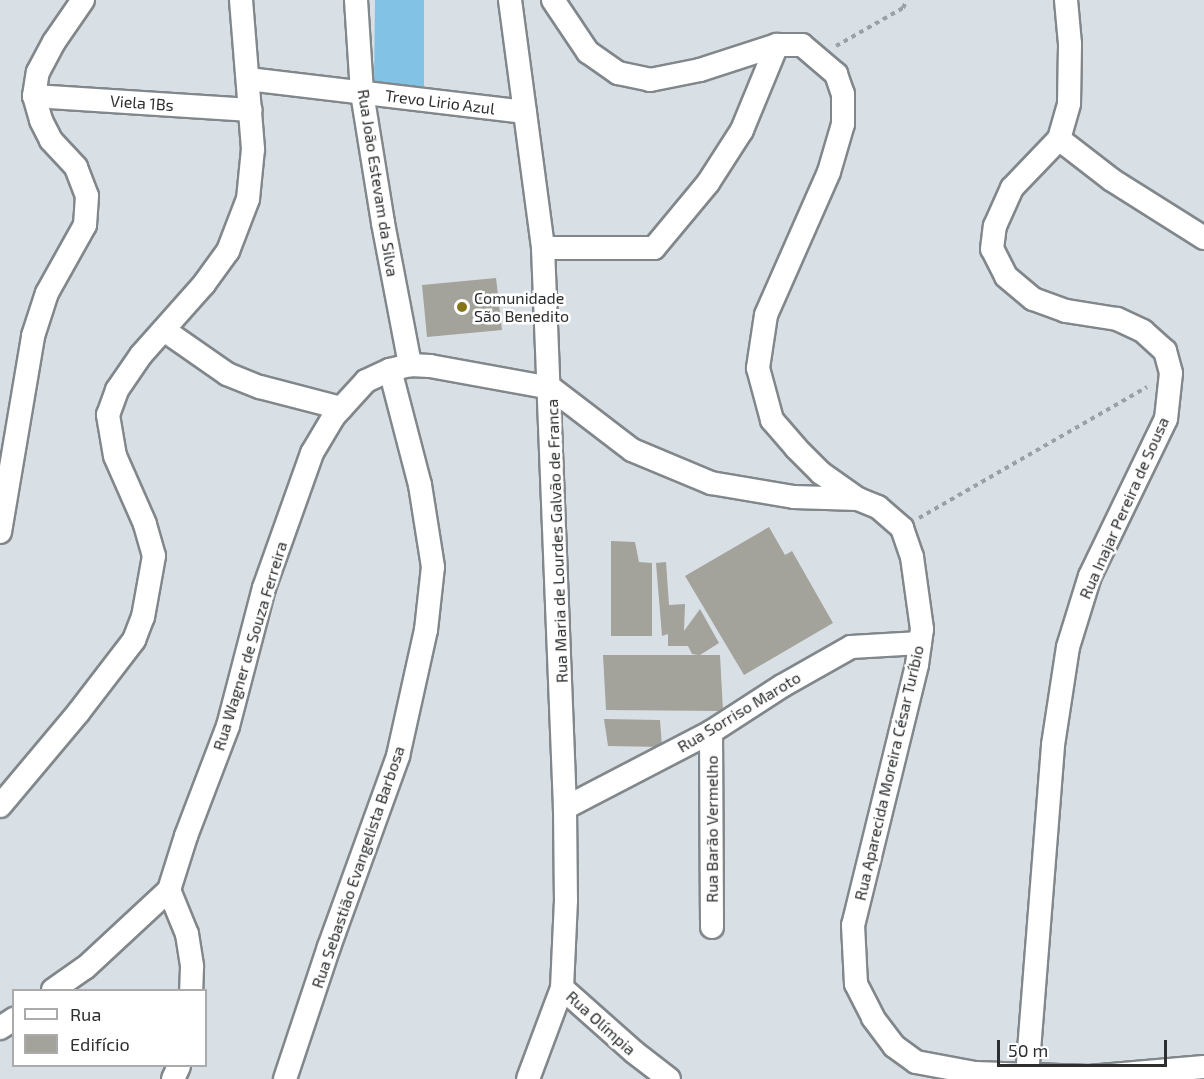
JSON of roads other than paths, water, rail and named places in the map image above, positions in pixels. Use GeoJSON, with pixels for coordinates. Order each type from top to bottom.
{"type":"FeatureCollection","features":[{"type":"Feature","properties":{"kind":"street"},"geometry":{"type":"LineString","coordinates":[[0,532],[33,336],[47,293],[85,225],[87,196],[76,167],[51,140],[41,120],[34,96],[38,72],[54,42],[75,15],[83,0]]}},
{"type":"Feature","properties":{"kind":"street"},"geometry":{"type":"LineString","coordinates":[[0,806],[78,713],[134,640],[143,618],[154,556],[145,524],[115,456],[108,415],[117,390],[141,355],[204,284],[228,251],[248,200],[253,149],[241,0]]}},
{"type":"Feature","properties":{"kind":"street","name":"Rua João Estevam da Silva"},"geometry":{"type":"LineString","coordinates":[[356,0],[362,93],[383,223],[400,368]]}},
{"type":"Feature","properties":{"kind":"street","name":"Rua Maria de Lourdes Galvão de Franca"},"geometry":{"type":"LineString","coordinates":[[510,0],[543,248],[566,808],[566,900],[562,988],[528,1079]]}},
{"type":"Feature","properties":{"kind":"street"},"geometry":{"type":"LineString","coordinates":[[553,0],[588,52],[618,73],[650,80],[700,70],[777,45],[802,45],[836,74],[843,94],[843,124],[829,172],[766,315],[758,368],[772,420],[821,473],[858,499]]}},
{"type":"Feature","properties":{"kind":"street"},"geometry":{"type":"LineString","coordinates":[[1066,0],[1070,44],[1069,103],[1059,140],[1112,180],[1204,238]]}},
{"type":"Feature","properties":{"kind":"street"},"geometry":{"type":"LineString","coordinates":[[543,248],[654,249],[708,183],[742,130],[777,45]]}},
{"type":"Feature","properties":{"kind":"street","name":"Trevo Lirio Azul"},"geometry":{"type":"LineString","coordinates":[[248,79],[525,112]]}},
{"type":"Feature","properties":{"kind":"street","name":"Viela 1Bs"},"geometry":{"type":"LineString","coordinates":[[34,96],[250,110]]}},
{"type":"Feature","properties":{"kind":"street","name":"Rua Inajar Pereira de Sousa"},"geometry":{"type":"LineString","coordinates":[[1028,1076],[1053,745],[1068,647],[1090,576],[1166,419],[1171,374],[1165,351],[1143,331],[1117,319],[1066,311],[1033,299],[1006,276],[992,249],[995,226],[1012,188],[1059,140]]}},
{"type":"Feature","properties":{"kind":"street"},"geometry":{"type":"LineString","coordinates":[[164,330],[227,374],[260,387],[341,408]]}},
{"type":"Feature","properties":{"kind":"street"},"geometry":{"type":"LineString","coordinates":[[400,368],[430,366],[550,388]]}},
{"type":"Feature","properties":{"kind":"street","name":"Rua Wagner de Souza Ferreira"},"geometry":{"type":"LineString","coordinates":[[170,890],[186,836],[228,726],[264,588],[312,453],[341,408],[366,381],[400,368]]}},
{"type":"Feature","properties":{"kind":"street","name":"Rua Sebastião Evangelista Barbosa"},"geometry":{"type":"LineString","coordinates":[[285,1079],[329,947],[398,756],[426,630],[433,567],[400,368]]}},
{"type":"Feature","properties":{"kind":"street","name":"Rua Aparecida Moreira César Turíbio"},"geometry":{"type":"LineString","coordinates":[[550,388],[632,450],[711,483],[794,497],[858,499],[878,507],[902,528],[912,557],[922,629],[853,925],[856,984],[880,1028],[894,1046],[916,1062],[975,1073],[1089,1077],[1204,1066]]}},
{"type":"Feature","properties":{"kind":"street","name":"Rua Sorriso Maroto"},"geometry":{"type":"LineString","coordinates":[[566,808],[711,732],[782,686],[851,647],[920,643]]}},
{"type":"Feature","properties":{"kind":"street","name":"Rua Barão Vermelho"},"geometry":{"type":"LineString","coordinates":[[711,732],[712,927]]}},
{"type":"Feature","properties":{"kind":"street"},"geometry":{"type":"LineString","coordinates":[[54,989],[85,968],[170,890],[188,934],[192,967],[191,989]]}},
{"type":"Feature","properties":{"kind":"street","name":"Rua Olímpia"},"geometry":{"type":"LineString","coordinates":[[562,988],[634,1053],[669,1079]]}},
{"type":"Feature","properties":{"kind":"place","name":"Comunidade São Benedito"},"geometry":{"type":"Point","coordinates":[462,307]}}]}
